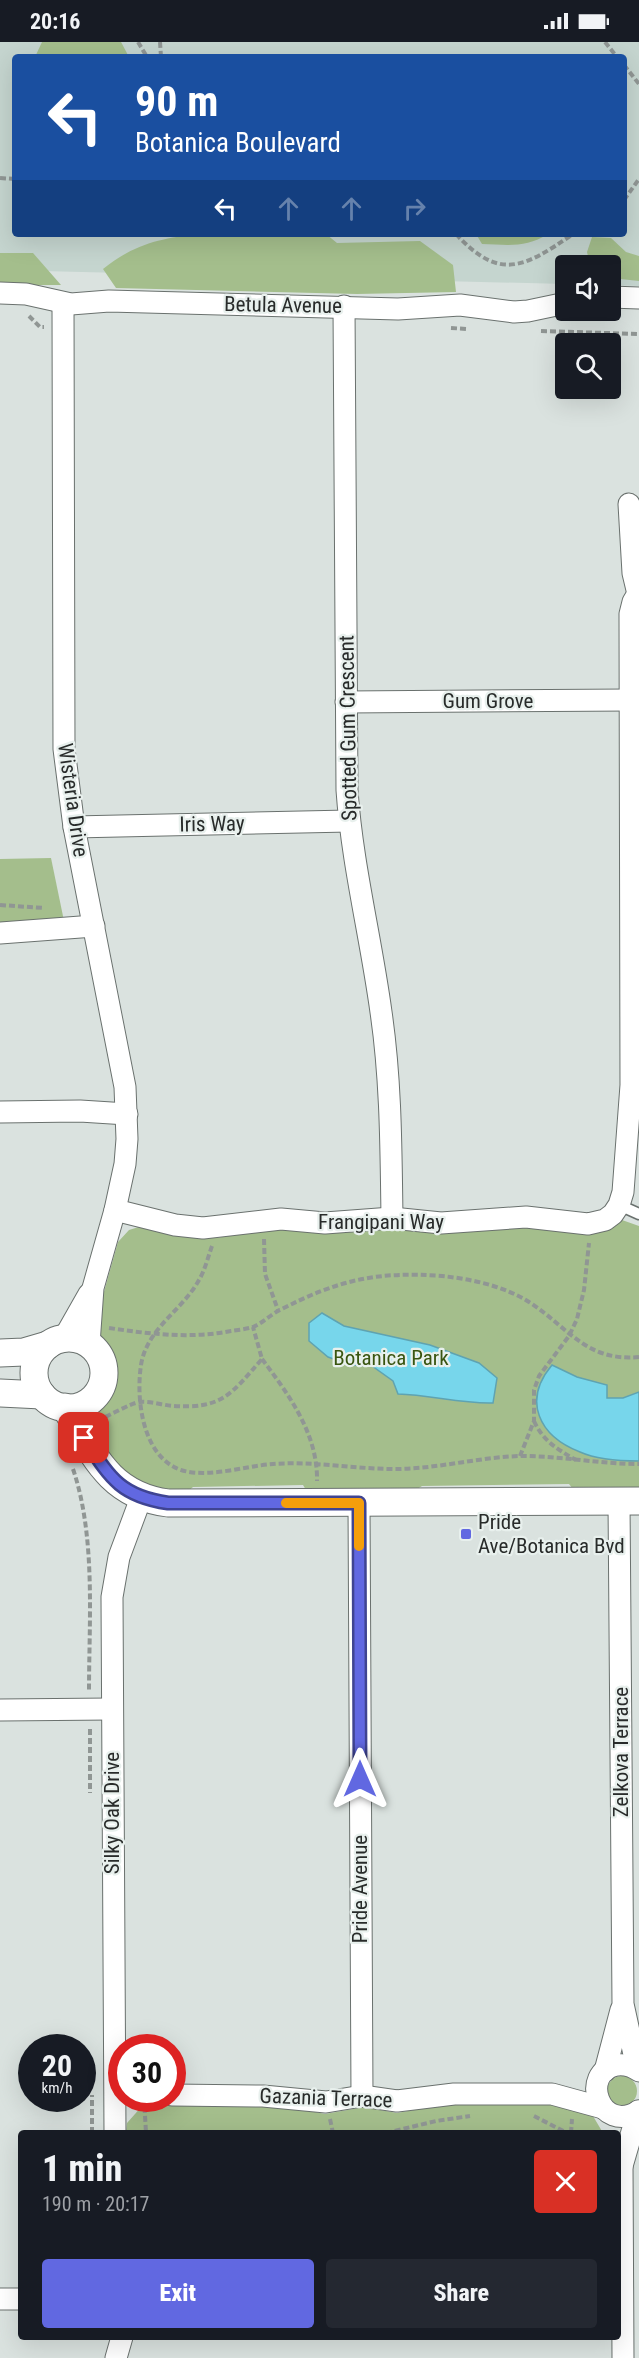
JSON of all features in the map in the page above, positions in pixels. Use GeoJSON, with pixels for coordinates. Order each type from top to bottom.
{"type":"FeatureCollection","features":[{"type":"Feature","properties":{"kind":"street","name":"Betula Avenue"},"geometry":{"type":"LineString","coordinates":[[0,293],[26,294],[63,303],[109,301],[414,309],[460,305],[514,312],[555,305]]}},
{"type":"Feature","properties":{"kind":"street"},"geometry":{"type":"LineString","coordinates":[[621,297],[639,298]]}},
{"type":"Feature","properties":{"kind":"street","name":"Wisteria Drive"},"geometry":{"type":"LineString","coordinates":[[63,303],[64,749],[74,827],[125,1087],[127,1114],[125,1164],[115,1210],[93,1288],[73,1339]]}},
{"type":"Feature","properties":{"kind":"street","name":"Spotted Gum Crescent"},"geometry":{"type":"LineString","coordinates":[[344,306],[346,702],[349,821],[372,948],[387,1055],[392,1218]]}},
{"type":"Feature","properties":{"kind":"street"},"geometry":{"type":"LineString","coordinates":[[588,1224],[605,1220],[613,1214],[623,1192],[630,1085],[634,851],[630,614],[638,593],[633,573],[628,504]]}},
{"type":"Feature","properties":{"kind":"street","name":"Gum Grove"},"geometry":{"type":"LineString","coordinates":[[346,702],[630,700]]}},
{"type":"Feature","properties":{"kind":"street","name":"Iris Way"},"geometry":{"type":"LineString","coordinates":[[74,827],[349,821]]}},
{"type":"Feature","properties":{"kind":"street"},"geometry":{"type":"LineString","coordinates":[[0,933],[94,926]]}},
{"type":"Feature","properties":{"kind":"street"},"geometry":{"type":"LineString","coordinates":[[0,1112],[127,1114]]}},
{"type":"Feature","properties":{"kind":"street","name":"Frangipani Way"},"geometry":{"type":"LineString","coordinates":[[115,1210],[175,1225],[217,1228],[281,1219],[325,1223],[392,1218],[441,1223],[526,1217],[588,1224]]}},
{"type":"Feature","properties":{"kind":"street","name":"Wisteria Drive"},"geometry":{"type":"LineString","coordinates":[[73,1339],[93,1288]]}},
{"type":"Feature","properties":{"kind":"street"},"geometry":{"type":"LineString","coordinates":[[0,1353],[24,1352],[73,1339]]}},
{"type":"Feature","properties":{"kind":"street"},"geometry":{"type":"LineString","coordinates":[[0,1393],[53,1401],[74,1407],[92,1399],[99,1391],[104,1371],[102,1360],[73,1339]]}},
{"type":"Feature","properties":{"kind":"street"},"geometry":{"type":"LineString","coordinates":[[73,1339],[40,1353],[34,1374],[93,1452],[102,1468],[127,1491],[141,1498],[168,1503],[629,1501]]}},
{"type":"Feature","properties":{"kind":"street"},"geometry":{"type":"LineString","coordinates":[[92,1399],[90,1421],[93,1452]]}},
{"type":"Feature","properties":{"kind":"street","name":"Silky Oak Drive"},"geometry":{"type":"LineString","coordinates":[[117,2034],[111,1709],[113,1588],[119,1557],[141,1498]]}},
{"type":"Feature","properties":{"kind":"street","name":"Zelkova Terrace"},"geometry":{"type":"LineString","coordinates":[[629,1501],[622,2004],[638,2070]]}},
{"type":"Feature","properties":{"kind":"street","name":"Pride Avenue"},"geometry":{"type":"LineString","coordinates":[[359,1503],[362,2096]]}},
{"type":"Feature","properties":{"kind":"street"},"geometry":{"type":"LineString","coordinates":[[0,1710],[111,1709]]}},
{"type":"Feature","properties":{"kind":"street","name":"Zelkova Terrace"},"geometry":{"type":"LineString","coordinates":[[605,2110],[596,2092],[622,2004]]}},
{"type":"Feature","properties":{"kind":"street","name":"Gazania Terrace"},"geometry":{"type":"LineString","coordinates":[[552,2094],[620,2064],[638,2070]]}},
{"type":"Feature","properties":{"kind":"street","name":"Gazania Terrace"},"geometry":{"type":"LineString","coordinates":[[186,2095],[263,2096],[326,2102],[362,2096],[397,2101],[454,2094],[552,2094],[623,2117],[639,2111]]}},
{"type":"Feature","properties":{"kind":"street"},"geometry":{"type":"LineString","coordinates":[[605,2110],[612,2130]]}},
{"type":"Feature","properties":{"kind":"street"},"geometry":{"type":"LineString","coordinates":[[621,2156],[639,2111]]}},
{"type":"Feature","properties":{"kind":"street","name":"Silky Oak Drive"},"geometry":{"type":"LineString","coordinates":[[115,2130],[117,2112]]}},
{"type":"Feature","properties":{"kind":"street"},"geometry":{"type":"LineString","coordinates":[[621,2287],[623,2358]]}},
{"type":"Feature","properties":{"kind":"street"},"geometry":{"type":"LineString","coordinates":[[0,2299],[18,2299]]}},
{"type":"Feature","properties":{"kind":"street"},"geometry":{"type":"LineString","coordinates":[[109,2340],[113,2358]]}},
{"type":"Feature","properties":{"kind":"street"},"geometry":{"type":"LineString","coordinates":[[113,2358],[121,2340]]}},
{"type":"Feature","properties":{"kind":"lane"},"geometry":{"type":"LineString","coordinates":[[619,1204],[639,1214]]}},
{"type":"Feature","properties":{"kind":"path"},"geometry":{"type":"LineString","coordinates":[[605,42],[615,54]]}},
{"type":"Feature","properties":{"kind":"path"},"geometry":{"type":"LineString","coordinates":[[627,69],[639,84]]}},
{"type":"Feature","properties":{"kind":"path"},"geometry":{"type":"LineString","coordinates":[[627,196],[639,179]]}},
{"type":"Feature","properties":{"kind":"path"},"geometry":{"type":"LineString","coordinates":[[459,237],[469,249],[485,261],[516,265],[533,259],[568,237]]}},
{"type":"Feature","properties":{"kind":"path"},"geometry":{"type":"LineString","coordinates":[[0,905],[52,908]]}},
{"type":"Feature","properties":{"kind":"path"},"geometry":{"type":"LineString","coordinates":[[265,1221],[265,1274],[278,1311]]}},
{"type":"Feature","properties":{"kind":"path"},"geometry":{"type":"LineString","coordinates":[[520,1456],[534,1421],[534,1390],[539,1376],[569,1336],[585,1290],[588,1266],[588,1224]]}},
{"type":"Feature","properties":{"kind":"path"},"geometry":{"type":"LineString","coordinates":[[217,1228],[216,1238],[198,1281],[153,1334],[141,1364],[141,1402],[152,1445],[172,1466],[192,1473],[277,1464],[398,1469],[520,1456],[639,1464]]}},
{"type":"Feature","properties":{"kind":"path"},"geometry":{"type":"LineString","coordinates":[[73,1339],[223,1333],[253,1327],[278,1311],[342,1282],[408,1274],[446,1276],[498,1287],[514,1294],[549,1317],[569,1336],[589,1349],[619,1358],[639,1357]]}},
{"type":"Feature","properties":{"kind":"path"},"geometry":{"type":"LineString","coordinates":[[262,1359],[289,1396],[313,1444],[317,1464],[316,1490]]}},
{"type":"Feature","properties":{"kind":"path"},"geometry":{"type":"LineString","coordinates":[[534,1421],[547,1443],[576,1460]]}},
{"type":"Feature","properties":{"kind":"path"},"geometry":{"type":"LineString","coordinates":[[145,2112],[146,2130]]}},
{"type":"Feature","properties":{"kind":"path"},"geometry":{"type":"LineString","coordinates":[[526,2114],[543,2120],[560,2130]]}},
{"type":"Feature","properties":{"kind":"path"},"geometry":{"type":"LineString","coordinates":[[398,2130],[476,2115]]}},
{"type":"Feature","properties":{"kind":"shaded area"},"geometry":{"type":"Polygon","coordinates":[[[0,42],[639,42],[639,286],[621,285],[621,255],[555,255],[555,284],[0,270],[0,42]]]}},
{"type":"Feature","properties":{"kind":"green space"},"geometry":{"type":"Polygon","coordinates":[[[42,42],[121,42],[127,54],[36,54],[42,42]]]}},
{"type":"Feature","properties":{"kind":"green space"},"geometry":{"type":"Polygon","coordinates":[[[330,237],[337,243],[420,241],[453,265],[456,292],[357,294],[116,288],[103,269],[114,260],[137,248],[173,238],[330,237]]]}},
{"type":"Feature","properties":{"kind":"green space"},"geometry":{"type":"Polygon","coordinates":[[[478,237],[542,237],[524,244],[482,244],[478,237]]]}},
{"type":"Feature","properties":{"kind":"green space"},"geometry":{"type":"Polygon","coordinates":[[[592,237],[611,238],[626,252],[639,256],[639,281],[621,279],[621,255],[588,255],[592,237]]]}},
{"type":"Feature","properties":{"kind":"green space"},"geometry":{"type":"Polygon","coordinates":[[[0,253],[33,253],[61,285],[0,285],[0,253]]]}},
{"type":"Feature","properties":{"kind":"green space"},"geometry":{"type":"Polygon","coordinates":[[[51,858],[64,921],[0,923],[0,859],[51,858]]]}},
{"type":"Feature","properties":{"kind":"green space","name":"Botanica Park"},"geometry":{"type":"Polygon","coordinates":[[[622,1220],[639,1226],[639,1489],[573,1489],[569,1484],[422,1486],[414,1491],[306,1490],[303,1485],[193,1487],[187,1492],[170,1492],[135,1482],[111,1460],[103,1444],[98,1408],[109,1374],[107,1359],[97,1335],[98,1313],[118,1242],[129,1230],[142,1226],[191,1237],[216,1238],[264,1230],[515,1226],[589,1233],[602,1232],[622,1220]]]}},
{"type":"Feature","properties":{"kind":"green space"},"geometry":{"type":"Polygon","coordinates":[[[622,2076],[628,2077],[636,2085],[636,2097],[628,2105],[622,2106],[616,2105],[608,2097],[607,2091],[608,2085],[616,2077],[622,2076]]]}},
{"type":"Feature","properties":{"kind":"green space"},"geometry":{"type":"Polygon","coordinates":[[[186,2103],[273,2103],[325,2114],[364,2107],[397,2113],[452,2103],[563,2103],[593,2116],[601,2130],[126,2130],[127,2123],[137,2112],[186,2112],[186,2103]]]}},
{"type":"Feature","properties":{"kind":"water"},"geometry":{"type":"Polygon","coordinates":[[[322,1313],[344,1326],[430,1345],[479,1363],[497,1378],[493,1403],[398,1394],[393,1381],[372,1366],[350,1365],[328,1357],[309,1341],[309,1323],[322,1313]]]}},
{"type":"Feature","properties":{"kind":"water"},"geometry":{"type":"Polygon","coordinates":[[[552,1365],[577,1377],[607,1385],[607,1398],[623,1398],[639,1392],[639,1461],[594,1457],[554,1437],[539,1416],[537,1404],[543,1378],[552,1365]]]}},
{"type":"Feature","properties":{"kind":"slow traffic"},"geometry":{"type":"LineString","coordinates":[[286,1503],[359,1503],[359,1546]]}},
{"type":"Feature","properties":{"kind":"place","name":"Pride Ave/Botanica Bvd"},"geometry":{"type":"Point","coordinates":[466,1534]}},
{"type":"Feature","properties":{"kind":"route"},"geometry":{"type":"LineString","coordinates":[[84,1438],[102,1468],[113,1479],[127,1491],[150,1501],[168,1503],[359,1503],[360,1779]]}}]}
